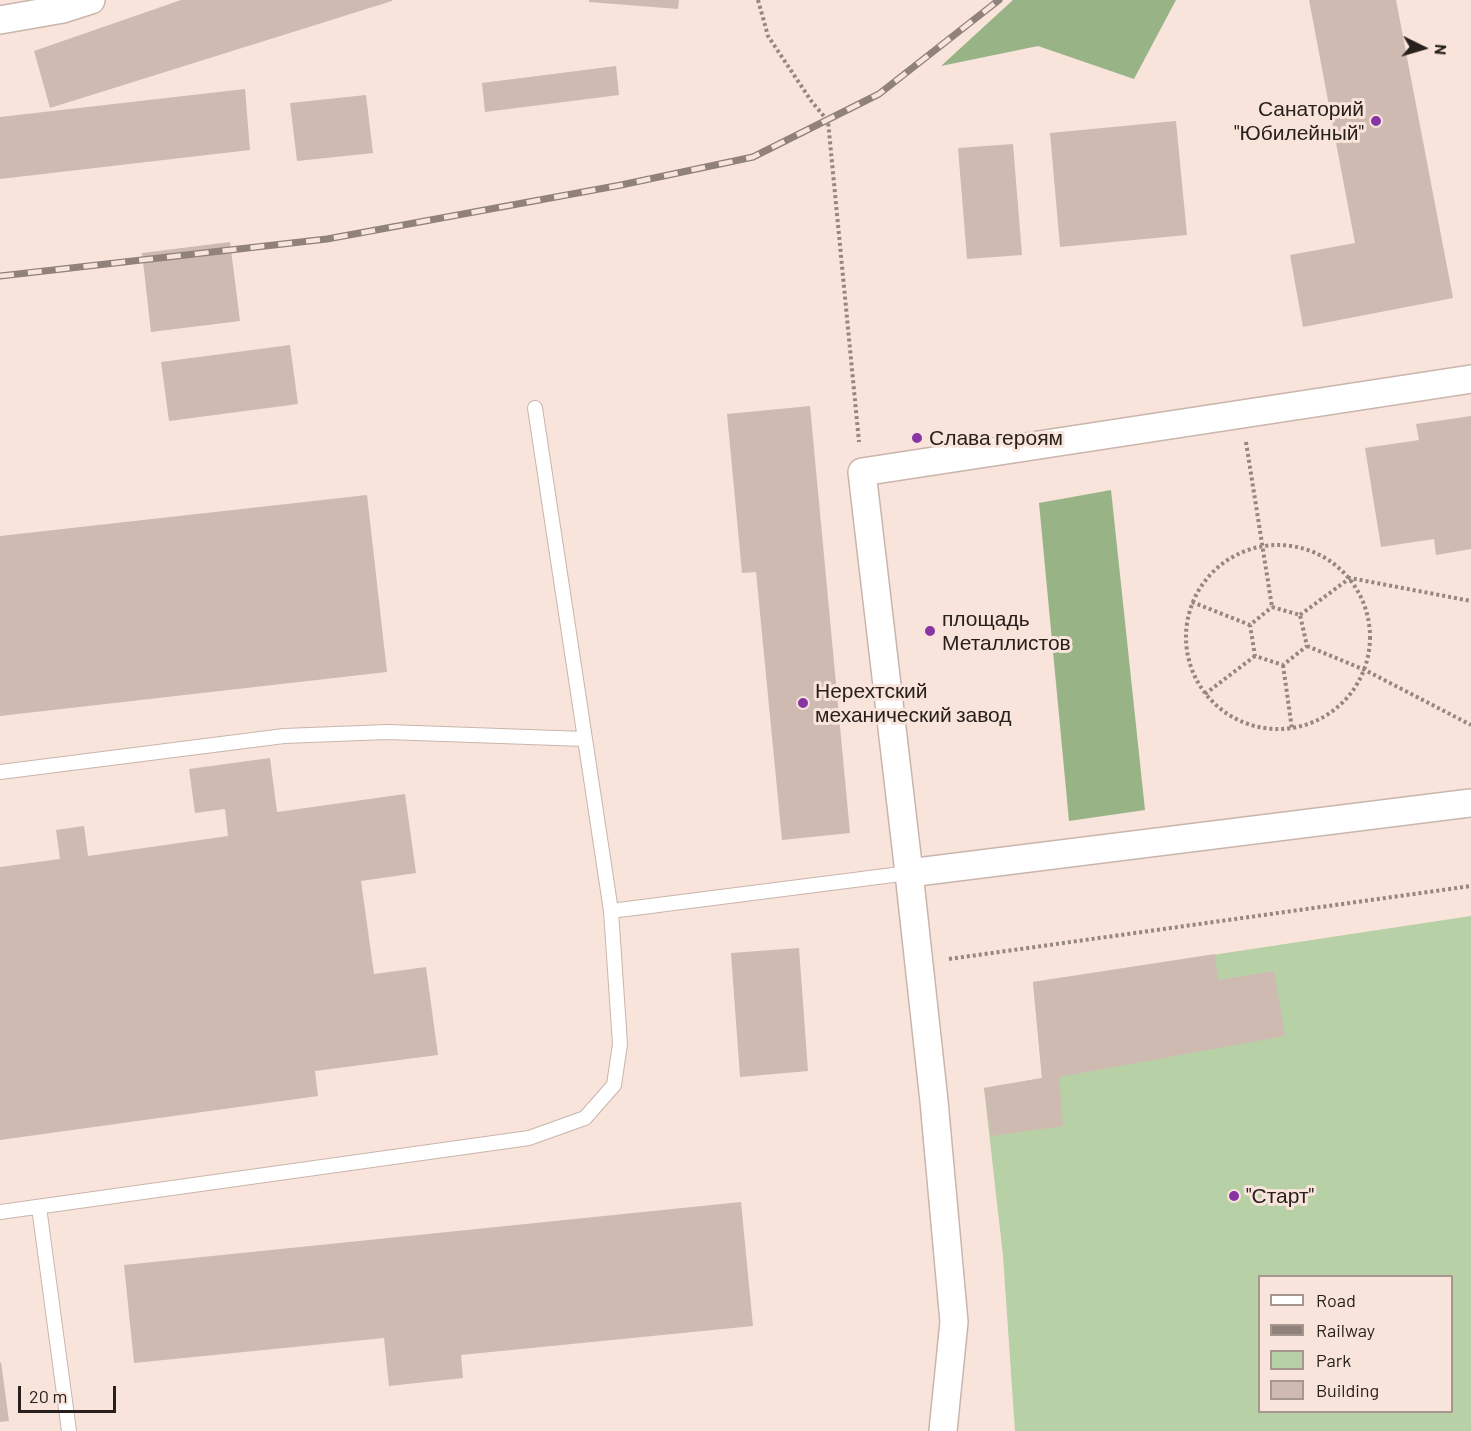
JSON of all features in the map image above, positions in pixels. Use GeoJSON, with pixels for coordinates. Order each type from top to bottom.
{"type":"FeatureCollection","features":[{"type":"Feature","properties":{"kind":"street"},"geometry":{"type":"LineString","coordinates":[[0,20],[63,9],[91,0]]}},
{"type":"Feature","properties":{"kind":"street"},"geometry":{"type":"LineString","coordinates":[[943,1431],[954,1322],[934,1101],[862,472],[1471,379]]}},
{"type":"Feature","properties":{"kind":"street"},"geometry":{"type":"LineString","coordinates":[[909,873],[1471,803]]}},
{"type":"Feature","properties":{"kind":"lane"},"geometry":{"type":"LineString","coordinates":[[0,1212],[529,1138],[585,1118],[614,1085],[620,1044],[611,911],[535,408]]}},
{"type":"Feature","properties":{"kind":"lane"},"geometry":{"type":"LineString","coordinates":[[0,772],[284,736],[387,732],[585,739]]}},
{"type":"Feature","properties":{"kind":"lane"},"geometry":{"type":"LineString","coordinates":[[611,911],[909,873]]}},
{"type":"Feature","properties":{"kind":"lane"},"geometry":{"type":"LineString","coordinates":[[39,1207],[69,1431]]}},
{"type":"Feature","properties":{"kind":"path"},"geometry":{"type":"LineString","coordinates":[[758,0],[768,36],[812,102],[828,121],[862,472]]}},
{"type":"Feature","properties":{"kind":"path"},"geometry":{"type":"LineString","coordinates":[[1242,414],[1272,607]]}},
{"type":"Feature","properties":{"kind":"path"},"geometry":{"type":"LineString","coordinates":[[1286,544],[1310,550],[1332,561],[1350,578],[1366,606],[1371,638],[1365,670],[1353,691],[1336,709],[1316,722],[1292,729],[1267,729],[1243,723],[1222,711],[1205,694],[1192,673],[1186,649],[1186,625],[1192,602],[1208,575],[1232,556],[1261,545],[1286,544]]}},
{"type":"Feature","properties":{"kind":"path"},"geometry":{"type":"LineString","coordinates":[[1300,615],[1350,578],[1471,601]]}},
{"type":"Feature","properties":{"kind":"path"},"geometry":{"type":"LineString","coordinates":[[1192,602],[1250,625]]}},
{"type":"Feature","properties":{"kind":"path"},"geometry":{"type":"LineString","coordinates":[[1272,607],[1300,615]]}},
{"type":"Feature","properties":{"kind":"path"},"geometry":{"type":"LineString","coordinates":[[1250,625],[1272,607]]}},
{"type":"Feature","properties":{"kind":"path"},"geometry":{"type":"LineString","coordinates":[[1300,615],[1307,646]]}},
{"type":"Feature","properties":{"kind":"path"},"geometry":{"type":"LineString","coordinates":[[1250,625],[1255,656]]}},
{"type":"Feature","properties":{"kind":"path"},"geometry":{"type":"LineString","coordinates":[[1307,646],[1365,670],[1471,725]]}},
{"type":"Feature","properties":{"kind":"path"},"geometry":{"type":"LineString","coordinates":[[1283,665],[1307,646]]}},
{"type":"Feature","properties":{"kind":"path"},"geometry":{"type":"LineString","coordinates":[[1205,694],[1255,656]]}},
{"type":"Feature","properties":{"kind":"path"},"geometry":{"type":"LineString","coordinates":[[1255,656],[1283,665]]}},
{"type":"Feature","properties":{"kind":"path"},"geometry":{"type":"LineString","coordinates":[[1283,665],[1292,729]]}},
{"type":"Feature","properties":{"kind":"path"},"geometry":{"type":"LineString","coordinates":[[949,959],[1471,886]]}},
{"type":"Feature","properties":{"kind":"green space"},"geometry":{"type":"Polygon","coordinates":[[[1013,0],[1176,0],[1134,79],[1038,46],[941,66],[1013,0]]]}},
{"type":"Feature","properties":{"kind":"green space"},"geometry":{"type":"Polygon","coordinates":[[[1111,490],[1145,810],[1069,821],[1039,503],[1111,490]]]}},
{"type":"Feature","properties":{"kind":"green space","name":"\"Старт\""},"geometry":{"type":"Polygon","coordinates":[[[1471,916],[1471,1431],[1015,1431],[1003,1256],[984,1088],[1042,1078],[1033,982],[1471,916]]]}},
{"type":"Feature","properties":{"kind":"building"},"geometry":{"type":"Polygon","coordinates":[[[181,0],[392,1],[50,108],[34,51],[181,0]]]}},
{"type":"Feature","properties":{"kind":"building"},"geometry":{"type":"Polygon","coordinates":[[[589,0],[679,0],[678,9],[589,2],[589,0]]]}},
{"type":"Feature","properties":{"kind":"building","name":"Санаторий \"Юбилейный\""},"geometry":{"type":"Polygon","coordinates":[[[1309,0],[1396,0],[1453,298],[1303,327],[1290,255],[1355,243],[1309,0]]]}},
{"type":"Feature","properties":{"kind":"building"},"geometry":{"type":"Polygon","coordinates":[[[616,66],[619,95],[485,112],[482,83],[616,66]]]}},
{"type":"Feature","properties":{"kind":"building"},"geometry":{"type":"Polygon","coordinates":[[[245,89],[250,150],[0,179],[0,117],[245,89]]]}},
{"type":"Feature","properties":{"kind":"building"},"geometry":{"type":"Polygon","coordinates":[[[366,95],[373,153],[297,161],[290,103],[366,95]]]}},
{"type":"Feature","properties":{"kind":"building"},"geometry":{"type":"Polygon","coordinates":[[[1176,121],[1187,235],[1060,247],[1050,133],[1176,121]]]}},
{"type":"Feature","properties":{"kind":"building"},"geometry":{"type":"Polygon","coordinates":[[[1013,144],[1022,255],[967,259],[958,148],[1013,144]]]}},
{"type":"Feature","properties":{"kind":"building"},"geometry":{"type":"Polygon","coordinates":[[[230,242],[240,321],[151,332],[142,253],[230,242]]]}},
{"type":"Feature","properties":{"kind":"building"},"geometry":{"type":"Polygon","coordinates":[[[290,345],[298,404],[169,421],[161,362],[290,345]]]}},
{"type":"Feature","properties":{"kind":"building","name":"Нерехтский механический завод"},"geometry":{"type":"Polygon","coordinates":[[[810,406],[850,833],[782,840],[756,572],[742,573],[727,414],[810,406]]]}},
{"type":"Feature","properties":{"kind":"building"},"geometry":{"type":"Polygon","coordinates":[[[1471,416],[1471,549],[1436,555],[1434,539],[1381,547],[1365,448],[1419,440],[1416,424],[1471,416]]]}},
{"type":"Feature","properties":{"kind":"building"},"geometry":{"type":"Polygon","coordinates":[[[367,495],[387,672],[0,716],[0,536],[367,495]]]}},
{"type":"Feature","properties":{"kind":"building"},"geometry":{"type":"Polygon","coordinates":[[[270,758],[277,812],[405,794],[416,873],[361,881],[374,974],[426,967],[438,1055],[315,1071],[318,1096],[0,1140],[0,867],[60,859],[56,830],[84,826],[88,856],[228,836],[225,809],[195,813],[189,769],[270,758]]]}},
{"type":"Feature","properties":{"kind":"building"},"geometry":{"type":"Polygon","coordinates":[[[799,948],[808,1071],[740,1077],[731,953],[799,948]]]}},
{"type":"Feature","properties":{"kind":"building"},"geometry":{"type":"Polygon","coordinates":[[[1215,954],[1218,980],[1274,971],[1285,1036],[1059,1077],[1063,1126],[991,1136],[984,1088],[1042,1078],[1033,982],[1215,954]]]}},
{"type":"Feature","properties":{"kind":"building"},"geometry":{"type":"Polygon","coordinates":[[[741,1202],[753,1326],[461,1355],[463,1378],[389,1386],[384,1338],[134,1363],[124,1265],[741,1202]]]}},
{"type":"Feature","properties":{"kind":"building"},"geometry":{"type":"Polygon","coordinates":[[[0,1363],[9,1421],[0,1422],[0,1363]]]}},
{"type":"Feature","properties":{"kind":"railway"},"geometry":{"type":"LineString","coordinates":[[0,276],[327,239],[621,185],[753,157],[879,94],[999,0]]}},
{"type":"Feature","properties":{"kind":"place","name":"Санаторий \"Юбилейный\""},"geometry":{"type":"Point","coordinates":[1376,121]}},
{"type":"Feature","properties":{"kind":"place","name":"Слава героям"},"geometry":{"type":"Point","coordinates":[917,438]}},
{"type":"Feature","properties":{"kind":"place","name":"площадь Металлистов"},"geometry":{"type":"Point","coordinates":[930,631]}},
{"type":"Feature","properties":{"kind":"place","name":"Нерехтский механический завод"},"geometry":{"type":"Point","coordinates":[803,703]}},
{"type":"Feature","properties":{"kind":"place","name":"\"Старт\""},"geometry":{"type":"Point","coordinates":[1234,1196]}}]}
